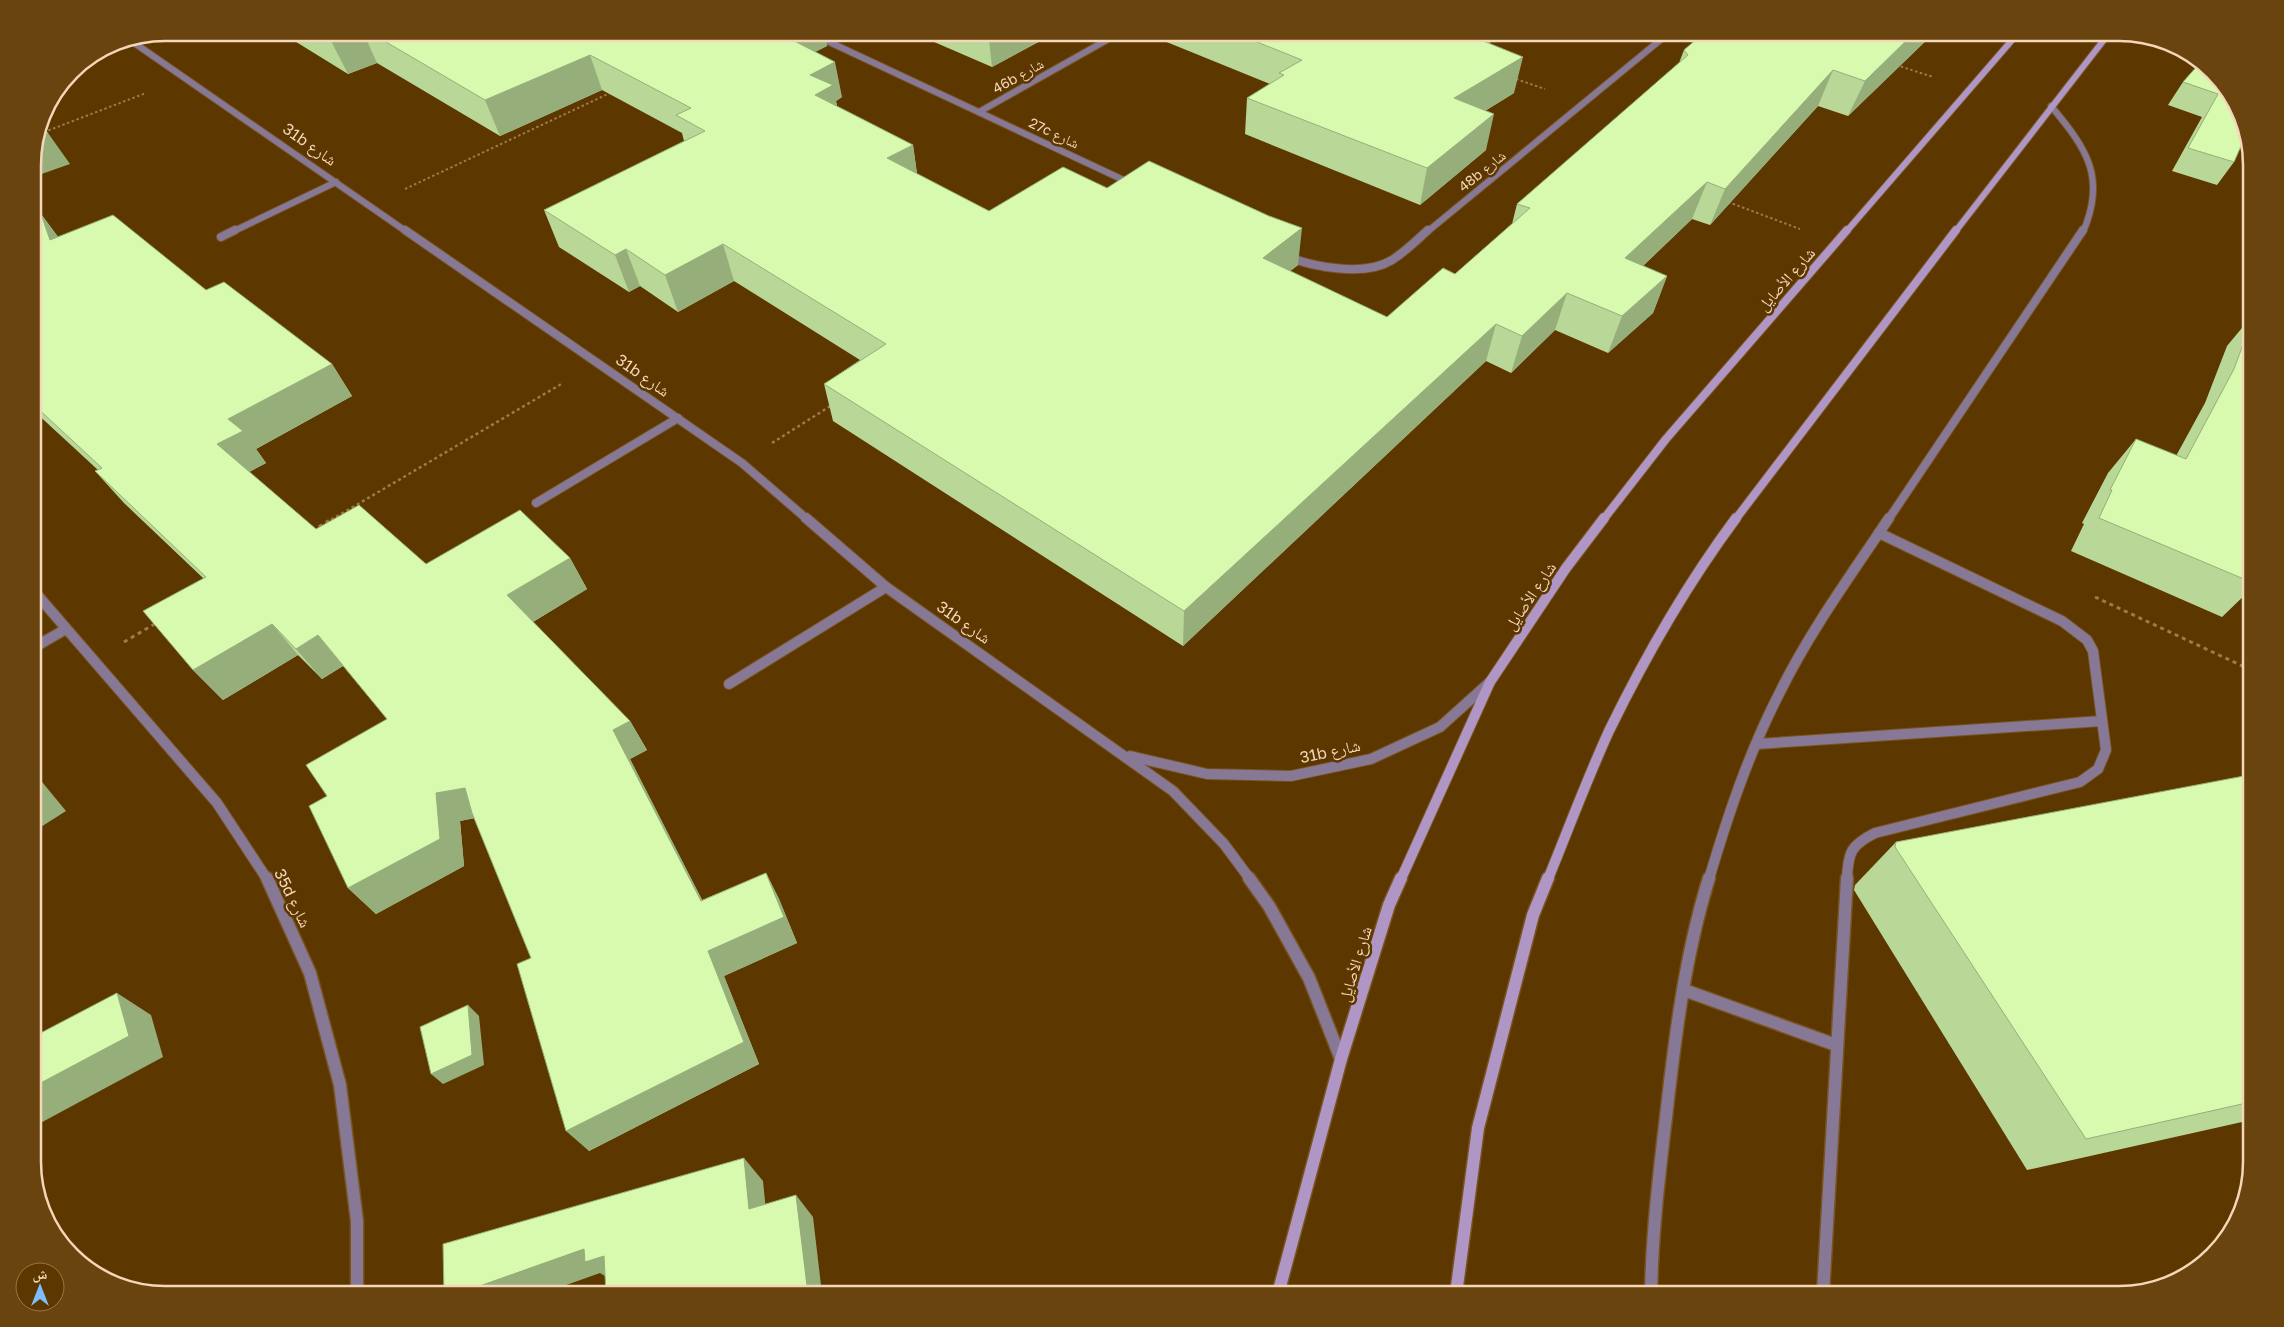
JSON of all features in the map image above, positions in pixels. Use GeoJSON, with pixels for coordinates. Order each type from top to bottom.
{"type":"FeatureCollection","features":[{"type":"Feature","properties":{"kind":"main road","name":"شارع الأصايل"},"geometry":{"type":"LineString","coordinates":[[1280,1286],[1340,1059],[1389,905],[1490,682],[1566,568],[1666,439],[2010,41]]}},
{"type":"Feature","properties":{"kind":"main road"},"geometry":{"type":"LineString","coordinates":[[1457,1286],[1478,1128],[1533,915],[1610,732],[1659,635],[1716,545],[2051,106],[2103,41]]}},
{"type":"Feature","properties":{"kind":"street","name":"27c شارع"},"geometry":{"type":"LineString","coordinates":[[827,41],[1137,186]]}},
{"type":"Feature","properties":{"kind":"street","name":"46b شارع"},"geometry":{"type":"LineString","coordinates":[[979,112],[1104,41]]}},
{"type":"Feature","properties":{"kind":"street","name":"48b شارع"},"geometry":{"type":"LineString","coordinates":[[1279,252],[1310,266],[1338,270],[1367,268],[1391,261],[1659,41]]}},
{"type":"Feature","properties":{"kind":"street","name":"31b شارع"},"geometry":{"type":"LineString","coordinates":[[136,44],[742,463],[886,587],[1173,791],[1224,844],[1269,906],[1309,978],[1340,1059]]}},
{"type":"Feature","properties":{"kind":"street"},"geometry":{"type":"LineString","coordinates":[[1650,1286],[1652,1239],[1674,1048],[1684,990],[1700,907],[1736,790],[1780,691],[1833,602],[2083,231],[2094,207],[2095,181],[2087,156],[2072,130],[2051,106]]}},
{"type":"Feature","properties":{"kind":"street"},"geometry":{"type":"LineString","coordinates":[[221,237],[336,182]]}},
{"type":"Feature","properties":{"kind":"street"},"geometry":{"type":"LineString","coordinates":[[536,503],[678,418]]}},
{"type":"Feature","properties":{"kind":"street"},"geometry":{"type":"LineString","coordinates":[[1823,1286],[1848,858],[1857,842],[1874,833],[2080,782],[2095,774],[2103,763],[2106,750],[2093,651],[2087,640],[2076,629],[1879,533]]}},
{"type":"Feature","properties":{"kind":"street"},"geometry":{"type":"LineString","coordinates":[[729,684],[886,587]]}},
{"type":"Feature","properties":{"kind":"street","name":"35d شارع"},"geometry":{"type":"LineString","coordinates":[[42,601],[217,803],[268,880],[310,973],[340,1085],[358,1221],[357,1286]]}},
{"type":"Feature","properties":{"kind":"street"},"geometry":{"type":"LineString","coordinates":[[42,643],[66,629]]}},
{"type":"Feature","properties":{"kind":"street","name":"31b شارع"},"geometry":{"type":"LineString","coordinates":[[1124,755],[1206,774],[1291,776],[1371,759],[1440,727],[1490,682]]}},
{"type":"Feature","properties":{"kind":"street"},"geometry":{"type":"LineString","coordinates":[[1757,744],[2102,721]]}},
{"type":"Feature","properties":{"kind":"street"},"geometry":{"type":"LineString","coordinates":[[1684,990],[1836,1046]]}},
{"type":"Feature","properties":{"kind":"path"},"geometry":{"type":"LineString","coordinates":[[1896,65],[1971,88]]}},
{"type":"Feature","properties":{"kind":"path"},"geometry":{"type":"LineString","coordinates":[[1510,77],[1584,104]]}},
{"type":"Feature","properties":{"kind":"path"},"geometry":{"type":"LineString","coordinates":[[46,131],[186,78]]}},
{"type":"Feature","properties":{"kind":"path"},"geometry":{"type":"LineString","coordinates":[[370,206],[612,92]]}},
{"type":"Feature","properties":{"kind":"path"},"geometry":{"type":"LineString","coordinates":[[1725,200],[1837,243]]}},
{"type":"Feature","properties":{"kind":"path"},"geometry":{"type":"LineString","coordinates":[[307,534],[598,363]]}},
{"type":"Feature","properties":{"kind":"path"},"geometry":{"type":"LineString","coordinates":[[742,463],[833,404]]}},
{"type":"Feature","properties":{"kind":"path"},"geometry":{"type":"LineString","coordinates":[[94,660],[162,620]]}},
{"type":"Feature","properties":{"kind":"building"},"geometry":{"type":"Polygon","coordinates":[[[384,41],[794,41],[835,62],[810,75],[833,85],[815,95],[913,145],[887,158],[989,211],[1063,167],[1107,188],[1149,161],[1269,216],[1302,228],[1263,258],[1387,317],[1443,268],[1455,274],[1530,208],[1517,204],[1688,55],[1684,50],[1694,41],[1906,41],[1865,81],[1833,70],[1725,189],[1707,182],[1625,258],[1667,276],[1622,316],[1567,293],[1522,336],[1496,324],[1184,611],[824,384],[886,344],[723,244],[665,275],[626,249],[615,255],[544,210],[705,131],[676,115],[691,108],[590,55],[485,100],[384,41]]]}},
{"type":"Feature","properties":{"kind":"building"},"geometry":{"type":"Polygon","coordinates":[[[1254,41],[1483,41],[1523,57],[1454,98],[1494,114],[1427,168],[1247,98],[1284,75],[1279,73],[1302,60],[1254,41]]]}},
{"type":"Feature","properties":{"kind":"building"},"geometry":{"type":"Polygon","coordinates":[[[2195,68],[2212,84],[2222,97],[2230,111],[2240,141],[2241,147],[2234,162],[2188,148],[2218,94],[2183,82],[2195,68]]]}},
{"type":"Feature","properties":{"kind":"building"},"geometry":{"type":"Polygon","coordinates":[[[113,215],[206,290],[224,282],[332,364],[228,419],[243,431],[217,444],[316,529],[359,505],[426,564],[520,510],[570,558],[507,595],[630,721],[613,730],[701,901],[766,873],[784,917],[708,951],[744,1042],[566,1131],[517,964],[531,958],[472,813],[465,788],[436,793],[440,839],[348,888],[309,806],[327,796],[306,765],[387,719],[318,635],[296,649],[272,624],[193,670],[143,611],[206,577],[95,471],[102,468],[42,412],[42,217],[50,240],[113,215]]]}},
{"type":"Feature","properties":{"kind":"building"},"geometry":{"type":"Polygon","coordinates":[[[2242,347],[2242,578],[2099,518],[2112,490],[2110,490],[2136,439],[2186,459],[2234,369],[2242,347]]]}},
{"type":"Feature","properties":{"kind":"building"},"geometry":{"type":"Polygon","coordinates":[[[2243,776],[2243,1104],[2086,1139],[1895,847],[1896,842],[2243,776]]]}},
{"type":"Feature","properties":{"kind":"building"},"geometry":{"type":"Polygon","coordinates":[[[117,993],[129,1036],[42,1082],[42,1032],[117,993]]]}},
{"type":"Feature","properties":{"kind":"building"},"geometry":{"type":"Polygon","coordinates":[[[468,1005],[472,1055],[431,1074],[420,1027],[468,1005]]]}},
{"type":"Feature","properties":{"kind":"building"},"geometry":{"type":"Polygon","coordinates":[[[744,1158],[749,1209],[796,1195],[807,1286],[606,1286],[604,1256],[585,1262],[584,1249],[480,1286],[444,1286],[443,1244],[744,1158]]]}}]}
